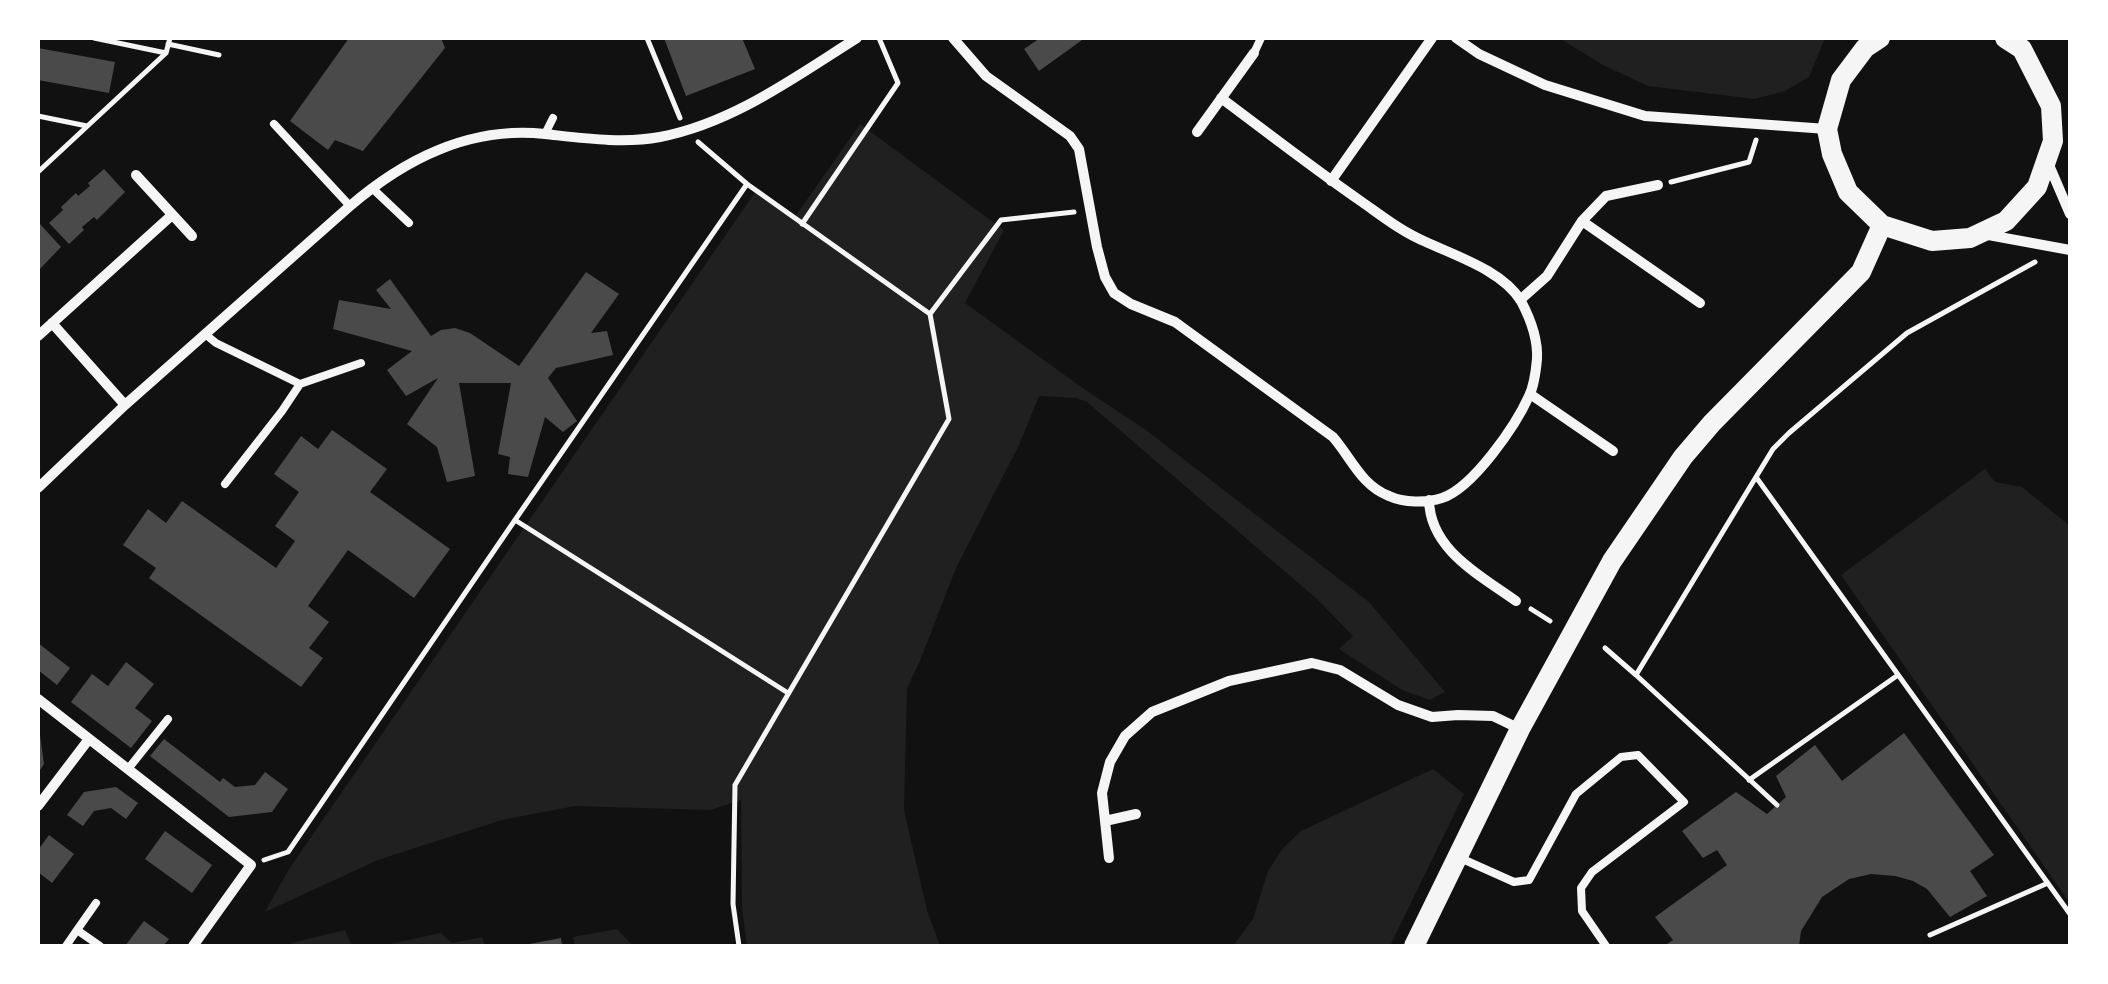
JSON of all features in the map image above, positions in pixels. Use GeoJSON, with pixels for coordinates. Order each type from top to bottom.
{"type":"FeatureCollection","features":[{"type":"Feature","properties":{"kind":"main road"},"geometry":{"type":"LineString","coordinates":[[1880,38],[1865,48],[1841,80],[1827,129],[1832,154],[1848,192],[1882,224],[1932,241],[1970,238],[2006,221],[2037,188],[2053,141],[2051,106],[2019,41]]}},
{"type":"Feature","properties":{"kind":"main road"},"geometry":{"type":"LineString","coordinates":[[1414,946],[1520,729],[1612,562],[1683,457],[1861,272],[1882,224]]}},
{"type":"Feature","properties":{"kind":"street"},"geometry":{"type":"LineString","coordinates":[[38,488],[350,206],[406,164],[453,143],[489,134],[654,138],[686,131],[742,108],[857,38]]}},
{"type":"Feature","properties":{"kind":"street"},"geometry":{"type":"LineString","coordinates":[[952,38],[986,76],[1070,136],[1079,149],[1097,247],[1114,292],[1131,304],[1175,322],[1304,414],[1334,437],[1356,472],[1372,487],[1392,498],[1416,502],[1444,498],[1468,480],[1511,426],[1530,394],[1537,357],[1532,326],[1520,300],[1482,267],[1411,236],[1221,98]]}},
{"type":"Feature","properties":{"kind":"street"},"geometry":{"type":"LineString","coordinates":[[1331,181],[1432,38]]}},
{"type":"Feature","properties":{"kind":"street"},"geometry":{"type":"LineString","coordinates":[[1456,38],[1479,54],[1546,86],[1644,116],[1827,129]]}},
{"type":"Feature","properties":{"kind":"street"},"geometry":{"type":"LineString","coordinates":[[1197,132],[1254,53]]}},
{"type":"Feature","properties":{"kind":"street"},"geometry":{"type":"LineString","coordinates":[[2046,159],[2070,214]]}},
{"type":"Feature","properties":{"kind":"street"},"geometry":{"type":"LineString","coordinates":[[136,175],[192,236]]}},
{"type":"Feature","properties":{"kind":"street"},"geometry":{"type":"LineString","coordinates":[[1520,300],[1547,276],[1582,222],[1606,196],[1658,185]]}},
{"type":"Feature","properties":{"kind":"street"},"geometry":{"type":"LineString","coordinates":[[38,336],[172,215]]}},
{"type":"Feature","properties":{"kind":"street"},"geometry":{"type":"LineString","coordinates":[[1582,222],[1700,303]]}},
{"type":"Feature","properties":{"kind":"street"},"geometry":{"type":"LineString","coordinates":[[1979,234],[2065,250]]}},
{"type":"Feature","properties":{"kind":"street"},"geometry":{"type":"LineString","coordinates":[[52,323],[125,406]]}},
{"type":"Feature","properties":{"kind":"street"},"geometry":{"type":"LineString","coordinates":[[1530,394],[1612,451]]}},
{"type":"Feature","properties":{"kind":"street"},"geometry":{"type":"LineString","coordinates":[[1429,500],[1429,516],[1454,558],[1516,601]]}},
{"type":"Feature","properties":{"kind":"street"},"geometry":{"type":"LineString","coordinates":[[1109,858],[1102,793],[1110,762],[1125,736],[1152,712],[1229,682],[1312,664],[1340,670],[1398,704],[1432,716],[1493,716],[1520,729]]}},
{"type":"Feature","properties":{"kind":"street"},"geometry":{"type":"LineString","coordinates":[[38,699],[252,865],[193,946]]}},
{"type":"Feature","properties":{"kind":"street"},"geometry":{"type":"LineString","coordinates":[[38,806],[89,739]]}},
{"type":"Feature","properties":{"kind":"street"},"geometry":{"type":"LineString","coordinates":[[1105,820],[1136,814]]}},
{"type":"Feature","properties":{"kind":"lane"},"geometry":{"type":"LineString","coordinates":[[1254,53],[1262,38]]}},
{"type":"Feature","properties":{"kind":"lane"},"geometry":{"type":"LineString","coordinates":[[545,134],[553,118]]}},
{"type":"Feature","properties":{"kind":"lane"},"geometry":{"type":"LineString","coordinates":[[274,124],[350,206]]}},
{"type":"Feature","properties":{"kind":"lane"},"geometry":{"type":"LineString","coordinates":[[372,188],[409,223]]}},
{"type":"Feature","properties":{"kind":"lane"},"geometry":{"type":"LineString","coordinates":[[205,334],[300,384]]}},
{"type":"Feature","properties":{"kind":"lane"},"geometry":{"type":"LineString","coordinates":[[226,484],[300,384],[361,363]]}},
{"type":"Feature","properties":{"kind":"lane"},"geometry":{"type":"LineString","coordinates":[[128,769],[168,719]]}},
{"type":"Feature","properties":{"kind":"lane"},"geometry":{"type":"LineString","coordinates":[[1458,857],[1514,882],[1529,880],[1576,794],[1621,757],[1638,755],[1684,802],[1592,872],[1581,888],[1582,911],[1606,946]]}},
{"type":"Feature","properties":{"kind":"lane"},"geometry":{"type":"LineString","coordinates":[[66,946],[96,903]]}},
{"type":"Feature","properties":{"kind":"lane"},"geometry":{"type":"LineString","coordinates":[[77,930],[100,946]]}},
{"type":"Feature","properties":{"kind":"path"},"geometry":{"type":"LineString","coordinates":[[99,38],[166,54]]}},
{"type":"Feature","properties":{"kind":"path"},"geometry":{"type":"LineString","coordinates":[[647,38],[686,131],[747,184],[930,314],[949,419],[735,785],[733,904],[739,946]]}},
{"type":"Feature","properties":{"kind":"path"},"geometry":{"type":"LineString","coordinates":[[802,224],[898,83],[879,38]]}},
{"type":"Feature","properties":{"kind":"path"},"geometry":{"type":"LineString","coordinates":[[38,172],[166,54],[169,41],[219,56]]}},
{"type":"Feature","properties":{"kind":"path"},"geometry":{"type":"LineString","coordinates":[[38,116],[88,126]]}},
{"type":"Feature","properties":{"kind":"path"},"geometry":{"type":"LineString","coordinates":[[1658,185],[1749,162],[1761,124]]}},
{"type":"Feature","properties":{"kind":"path"},"geometry":{"type":"LineString","coordinates":[[252,865],[288,852],[747,184]]}},
{"type":"Feature","properties":{"kind":"path"},"geometry":{"type":"LineString","coordinates":[[930,314],[1000,220],[1092,210]]}},
{"type":"Feature","properties":{"kind":"path"},"geometry":{"type":"LineString","coordinates":[[1636,676],[1772,450],[1789,432],[1907,333],[2065,250]]}},
{"type":"Feature","properties":{"kind":"path"},"geometry":{"type":"LineString","coordinates":[[1756,477],[2070,914]]}},
{"type":"Feature","properties":{"kind":"path"},"geometry":{"type":"LineString","coordinates":[[515,520],[788,693]]}},
{"type":"Feature","properties":{"kind":"path"},"geometry":{"type":"LineString","coordinates":[[1516,601],[1550,621]]}},
{"type":"Feature","properties":{"kind":"path"},"geometry":{"type":"LineString","coordinates":[[1604,648],[1777,805]]}},
{"type":"Feature","properties":{"kind":"path"},"geometry":{"type":"LineString","coordinates":[[1750,780],[1898,675]]}},
{"type":"Feature","properties":{"kind":"path"},"geometry":{"type":"LineString","coordinates":[[1930,935],[2048,883]]}},
{"type":"Feature","properties":{"kind":"shaded area"},"geometry":{"type":"Polygon","coordinates":[[[1559,38],[1825,38],[1809,77],[1785,91],[1755,99],[1648,86],[1559,38]]]}},
{"type":"Feature","properties":{"kind":"shaded area"},"geometry":{"type":"Polygon","coordinates":[[[860,124],[1004,230],[965,303],[1146,430],[1369,602],[1445,692],[1430,700],[1402,690],[1339,649],[1353,636],[1317,599],[1087,402],[1039,396],[1019,445],[956,568],[907,688],[904,810],[927,910],[940,946],[747,946],[742,908],[741,800],[710,810],[575,806],[502,820],[378,860],[265,912],[289,869],[758,188],[795,217],[860,124]]]}},
{"type":"Feature","properties":{"kind":"shaded area"},"geometry":{"type":"Polygon","coordinates":[[[1985,469],[1995,482],[2022,487],[2070,526],[2070,903],[1841,575],[1985,469]]]}},
{"type":"Feature","properties":{"kind":"shaded area"},"geometry":{"type":"Polygon","coordinates":[[[1433,769],[1464,794],[1390,946],[1233,946],[1253,919],[1268,871],[1283,848],[1301,831],[1433,769]]]}},
{"type":"Feature","properties":{"kind":"shaded area"},"geometry":{"type":"Polygon","coordinates":[[[617,929],[633,946],[575,946],[573,937],[617,929]]]}},
{"type":"Feature","properties":{"kind":"shaded area"},"geometry":{"type":"Polygon","coordinates":[[[345,930],[352,946],[291,943],[345,930]]]}},
{"type":"Feature","properties":{"kind":"shaded area"},"geometry":{"type":"Polygon","coordinates":[[[441,933],[452,943],[482,937],[485,946],[390,944],[441,933]]]}},
{"type":"Feature","properties":{"kind":"building"},"geometry":{"type":"Polygon","coordinates":[[[349,38],[441,38],[445,48],[363,151],[335,140],[328,150],[290,121],[349,38]]]}},
{"type":"Feature","properties":{"kind":"building"},"geometry":{"type":"Polygon","coordinates":[[[664,38],[742,38],[755,69],[686,96],[664,38]]]}},
{"type":"Feature","properties":{"kind":"building"},"geometry":{"type":"Polygon","coordinates":[[[1040,38],[1085,38],[1039,71],[1024,49],[1040,38]]]}},
{"type":"Feature","properties":{"kind":"building"},"geometry":{"type":"Polygon","coordinates":[[[38,48],[115,62],[109,93],[38,80],[38,48]]]}},
{"type":"Feature","properties":{"kind":"building"},"geometry":{"type":"Polygon","coordinates":[[[104,169],[125,192],[97,220],[94,217],[82,227],[84,230],[69,244],[49,223],[63,210],[61,207],[90,186],[88,183],[104,169]]]}},
{"type":"Feature","properties":{"kind":"building"},"geometry":{"type":"Polygon","coordinates":[[[38,226],[61,247],[38,271],[38,226]]]}},
{"type":"Feature","properties":{"kind":"building"},"geometry":{"type":"Polygon","coordinates":[[[586,272],[619,294],[591,333],[607,331],[613,355],[556,368],[548,378],[577,421],[563,432],[545,417],[528,477],[508,474],[510,457],[498,454],[511,383],[459,383],[475,476],[447,482],[437,447],[407,424],[438,378],[406,396],[387,370],[412,351],[333,329],[339,300],[391,309],[376,290],[390,279],[431,336],[455,328],[470,333],[519,366],[586,272]]]}},
{"type":"Feature","properties":{"kind":"building"},"geometry":{"type":"Polygon","coordinates":[[[332,430],[387,469],[370,492],[450,549],[414,598],[348,550],[308,606],[329,622],[309,648],[323,658],[301,687],[149,578],[156,568],[123,545],[148,509],[166,523],[182,501],[276,568],[295,541],[275,526],[299,492],[274,474],[301,436],[318,449],[332,430]]]}},
{"type":"Feature","properties":{"kind":"building"},"geometry":{"type":"Polygon","coordinates":[[[38,643],[70,668],[57,685],[38,670],[38,643]]]}},
{"type":"Feature","properties":{"kind":"building"},"geometry":{"type":"Polygon","coordinates":[[[126,662],[154,684],[135,708],[152,721],[131,748],[71,702],[92,674],[108,686],[126,662]]]}},
{"type":"Feature","properties":{"kind":"building"},"geometry":{"type":"Polygon","coordinates":[[[1904,733],[1994,855],[1970,871],[1987,896],[1950,917],[1927,889],[1913,881],[1871,874],[1849,879],[1822,897],[1801,931],[1799,946],[1664,946],[1673,940],[1655,917],[1727,865],[1717,850],[1703,858],[1682,831],[1736,792],[1767,814],[1786,797],[1776,776],[1815,745],[1842,781],[1904,733]]]}},
{"type":"Feature","properties":{"kind":"building"},"geometry":{"type":"Polygon","coordinates":[[[38,736],[44,764],[38,773],[38,736]]]}},
{"type":"Feature","properties":{"kind":"building"},"geometry":{"type":"Polygon","coordinates":[[[164,739],[220,782],[223,778],[235,787],[255,785],[265,772],[288,789],[272,812],[229,817],[150,756],[164,739]]]}},
{"type":"Feature","properties":{"kind":"building"},"geometry":{"type":"Polygon","coordinates":[[[116,787],[138,803],[126,819],[111,808],[94,811],[83,826],[67,815],[84,792],[116,787]]]}},
{"type":"Feature","properties":{"kind":"building"},"geometry":{"type":"Polygon","coordinates":[[[165,831],[212,865],[192,893],[145,859],[165,831]]]}},
{"type":"Feature","properties":{"kind":"building"},"geometry":{"type":"Polygon","coordinates":[[[49,835],[74,854],[52,883],[38,872],[38,850],[49,835]]]}},
{"type":"Feature","properties":{"kind":"building"},"geometry":{"type":"Polygon","coordinates":[[[144,921],[169,939],[163,946],[125,946],[144,921]]]}},
{"type":"Feature","properties":{"kind":"building"},"geometry":{"type":"Polygon","coordinates":[[[561,938],[562,946],[524,946],[524,945],[561,938]]]}}]}
